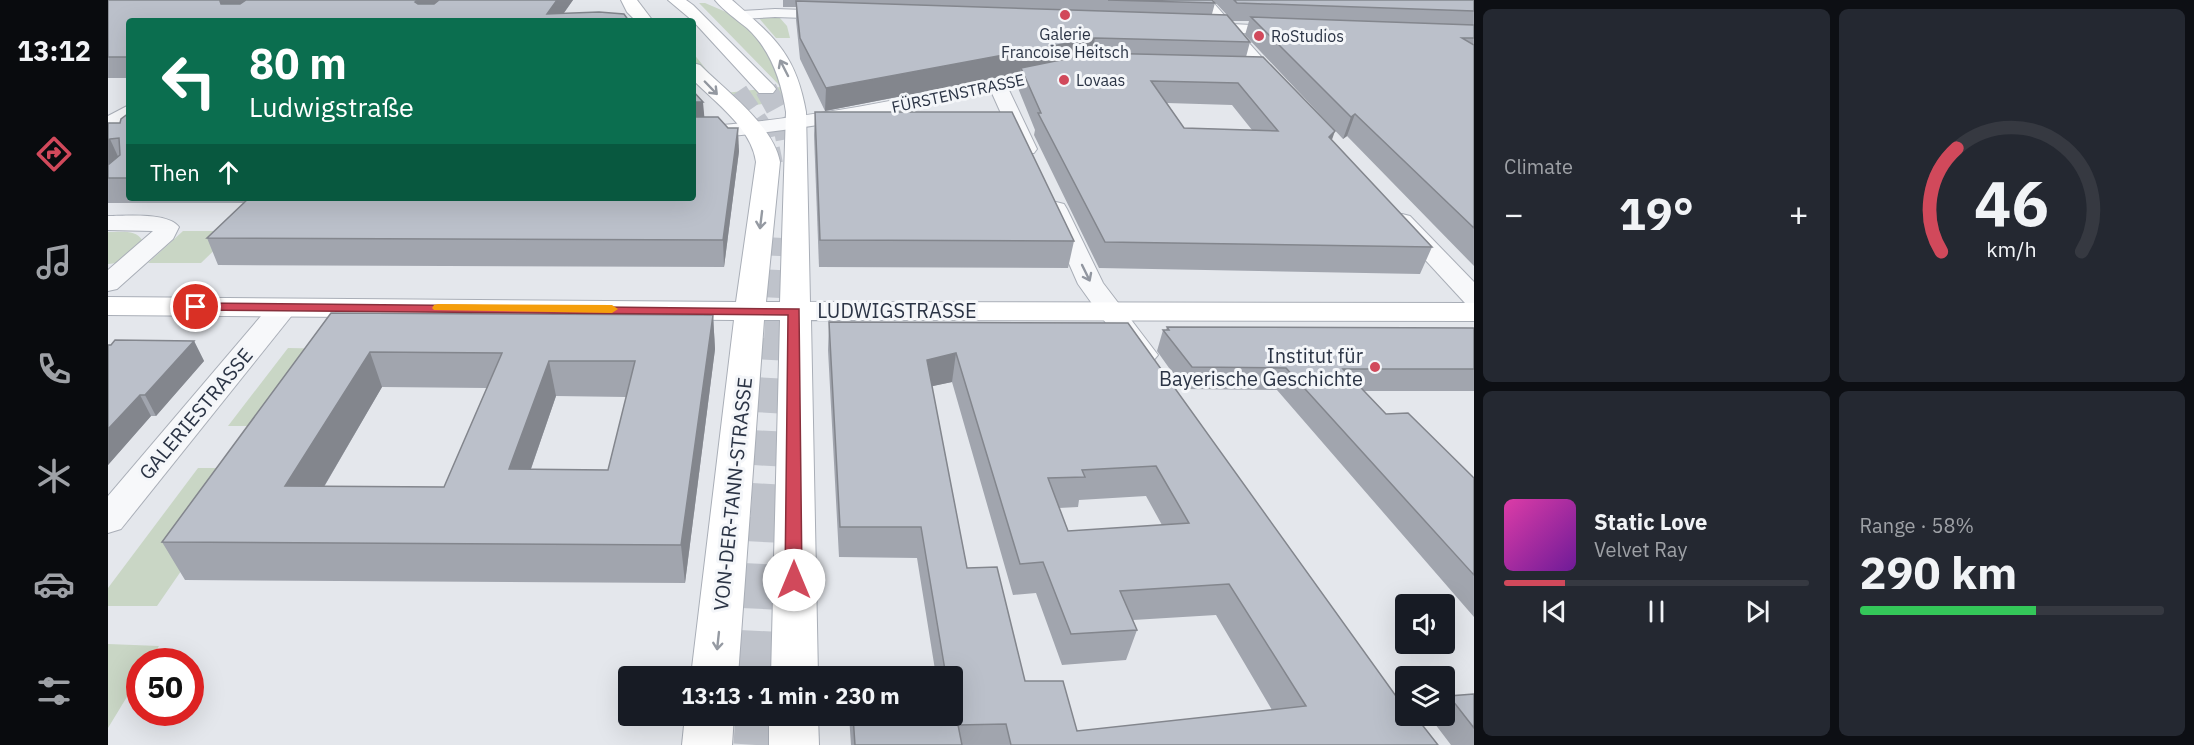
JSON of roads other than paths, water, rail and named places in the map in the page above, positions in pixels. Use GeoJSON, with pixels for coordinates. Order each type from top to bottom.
{"type":"FeatureCollection","features":[{"type":"Feature","properties":{"kind":"main road"},"geometry":{"type":"LineString","coordinates":[[629,0],[633,9],[642,18]]}},
{"type":"Feature","properties":{"kind":"main road"},"geometry":{"type":"LineString","coordinates":[[723,0],[758,29],[777,53],[792,82],[795,97],[794,666]]}},
{"type":"Feature","properties":{"kind":"main road"},"geometry":{"type":"LineString","coordinates":[[682,3],[765,89]]}},
{"type":"Feature","properties":{"kind":"main road","name":"VON-DER-TANN-STRASSE"},"geometry":{"type":"LineString","coordinates":[[696,60],[733,99],[766,149],[768,162],[750,311],[715,666]]}},
{"type":"Feature","properties":{"kind":"main road"},"geometry":{"type":"LineString","coordinates":[[733,99],[763,106],[780,104],[795,97]]}},
{"type":"Feature","properties":{"kind":"main road","name":"LUDWIGSTRASSE"},"geometry":{"type":"LineString","coordinates":[[108,306],[750,311],[1474,312]]}},
{"type":"Feature","properties":{"kind":"main road"},"geometry":{"type":"LineString","coordinates":[[707,745],[709,726]]}},
{"type":"Feature","properties":{"kind":"main road"},"geometry":{"type":"LineString","coordinates":[[794,726],[794,745]]}},
{"type":"Feature","properties":{"kind":"street"},"geometry":{"type":"LineString","coordinates":[[1203,0],[1294,104]]}},
{"type":"Feature","properties":{"kind":"street"},"geometry":{"type":"LineString","coordinates":[[741,15],[775,12],[855,15]]}},
{"type":"Feature","properties":{"kind":"street"},"geometry":{"type":"LineString","coordinates":[[1179,26],[1300,30]]}},
{"type":"Feature","properties":{"kind":"street","name":"FÜRSTENSTRASSE"},"geometry":{"type":"LineString","coordinates":[[696,133],[755,131],[1081,68]]}},
{"type":"Feature","properties":{"kind":"street"},"geometry":{"type":"LineString","coordinates":[[1236,70],[1263,70]]}},
{"type":"Feature","properties":{"kind":"street"},"geometry":{"type":"LineString","coordinates":[[996,84],[1036,169]]}},
{"type":"Feature","properties":{"kind":"street"},"geometry":{"type":"LineString","coordinates":[[959,92],[967,100],[984,105],[1007,106]]}},
{"type":"Feature","properties":{"kind":"street"},"geometry":{"type":"LineString","coordinates":[[112,136],[126,115]]}},
{"type":"Feature","properties":{"kind":"street"},"geometry":{"type":"LineString","coordinates":[[1047,190],[1091,284],[1162,383]]}},
{"type":"Feature","properties":{"kind":"street"},"geometry":{"type":"LineString","coordinates":[[1385,202],[1474,297]]}},
{"type":"Feature","properties":{"kind":"street"},"geometry":{"type":"LineString","coordinates":[[108,224],[158,224],[167,227],[164,234],[108,284]]}},
{"type":"Feature","properties":{"kind":"street","name":"GALERIESTRASSE"},"geometry":{"type":"LineString","coordinates":[[108,520],[283,308]]}},
{"type":"Feature","properties":{"kind":"tunnel"},"geometry":{"type":"LineString","coordinates":[[766,89],[783,120],[787,141]]}},
{"type":"Feature","properties":{"kind":"tunnel"},"geometry":{"type":"LineString","coordinates":[[737,92],[766,135],[772,164]]}},
{"type":"Feature","properties":{"kind":"tunnel"},"geometry":{"type":"LineString","coordinates":[[778,340],[783,238]]}},
{"type":"Feature","properties":{"kind":"tunnel"},"geometry":{"type":"LineString","coordinates":[[768,519],[778,339]]}},
{"type":"Feature","properties":{"kind":"tunnel"},"geometry":{"type":"LineString","coordinates":[[761,666],[768,518]]}},
{"type":"Feature","properties":{"kind":"tunnel"},"geometry":{"type":"LineString","coordinates":[[756,745],[757,726]]}},
{"type":"Feature","properties":{"kind":"place","name":"Galerie Francoise Heitsch"},"geometry":{"type":"Point","coordinates":[1065,15]}},
{"type":"Feature","properties":{"kind":"place","name":"RoStudios"},"geometry":{"type":"Point","coordinates":[1259,36]}},
{"type":"Feature","properties":{"kind":"place","name":"Lovaas"},"geometry":{"type":"Point","coordinates":[1064,80]}},
{"type":"Feature","properties":{"kind":"place","name":"Institut für Bayerische Geschichte"},"geometry":{"type":"Point","coordinates":[1375,367]}}]}
